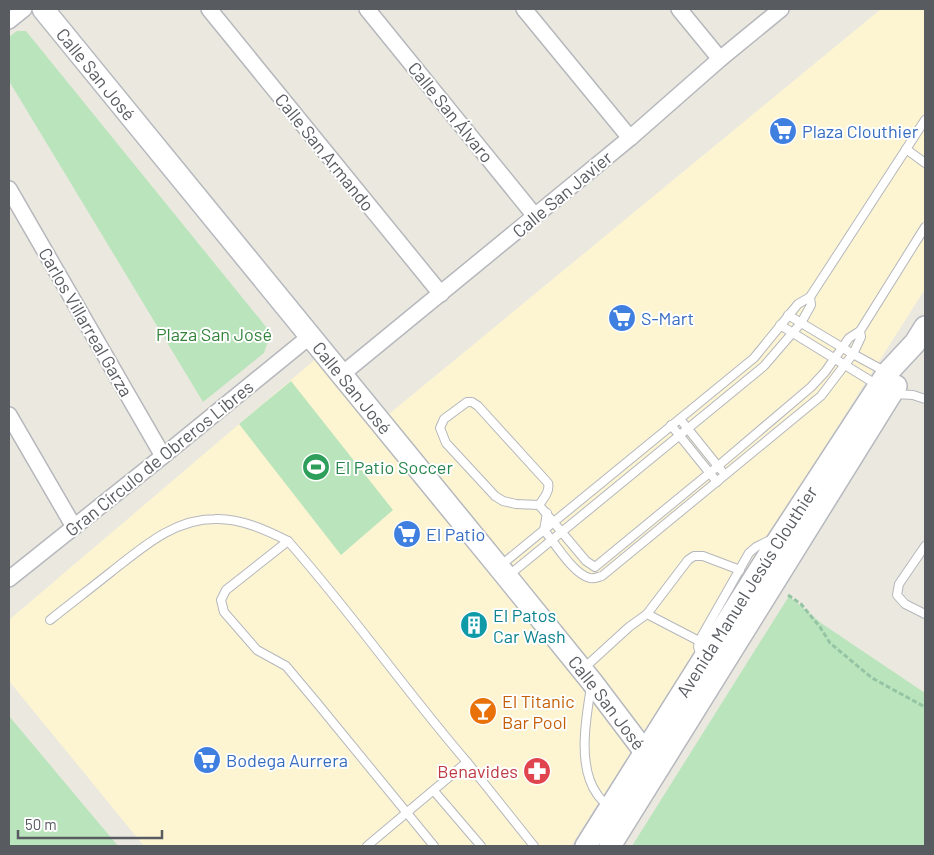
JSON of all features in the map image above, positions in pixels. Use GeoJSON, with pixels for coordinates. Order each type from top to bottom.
{"type":"FeatureCollection","features":[{"type":"Feature","properties":{"kind":"street"},"geometry":{"type":"LineString","coordinates":[[9,21],[24,9]]}},
{"type":"Feature","properties":{"kind":"street","name":"Calle San José"},"geometry":{"type":"LineString","coordinates":[[43,9],[503,572],[652,759]]}},
{"type":"Feature","properties":{"kind":"street","name":"Calle San Armando"},"geometry":{"type":"LineString","coordinates":[[209,9],[442,294]]}},
{"type":"Feature","properties":{"kind":"street","name":"Calle San Álvaro"},"geometry":{"type":"LineString","coordinates":[[367,9],[535,216]]}},
{"type":"Feature","properties":{"kind":"street"},"geometry":{"type":"LineString","coordinates":[[524,9],[630,138]]}},
{"type":"Feature","properties":{"kind":"street"},"geometry":{"type":"LineString","coordinates":[[679,9],[720,59]]}},
{"type":"Feature","properties":{"kind":"street","name":"Calle San Javier"},"geometry":{"type":"LineString","coordinates":[[341,375],[630,138],[720,59],[781,9]]}},
{"type":"Feature","properties":{"kind":"street","name":"Carlos Villarreal Garza"},"geometry":{"type":"LineString","coordinates":[[9,188],[164,456]]}},
{"type":"Feature","properties":{"kind":"street","name":"Avenida Manuel Jesús Clouthier"},"geometry":{"type":"LineString","coordinates":[[610,846],[652,759],[707,658],[786,546],[894,385],[920,335]]}},
{"type":"Feature","properties":{"kind":"street","name":"Gran Círculo de Obreros Libres"},"geometry":{"type":"LineString","coordinates":[[9,579],[164,456],[309,336]]}},
{"type":"Feature","properties":{"kind":"street"},"geometry":{"type":"LineString","coordinates":[[10,418],[74,527]]}},
{"type":"Feature","properties":{"kind":"street","name":"Avenida Manuel Jesús Clouthier"},"geometry":{"type":"LineString","coordinates":[[707,658],[773,584],[786,546]]}},
{"type":"Feature","properties":{"kind":"street","name":"Avenida Manuel Jesús Clouthier"},"geometry":{"type":"LineString","coordinates":[[586,846],[610,808],[652,759]]}},
{"type":"Feature","properties":{"kind":"lane"},"geometry":{"type":"LineString","coordinates":[[503,572],[553,522],[754,358],[798,304],[810,297],[925,120]]}},
{"type":"Feature","properties":{"kind":"lane"},"geometry":{"type":"LineString","coordinates":[[906,149],[925,163]]}},
{"type":"Feature","properties":{"kind":"lane"},"geometry":{"type":"LineString","coordinates":[[539,505],[547,494],[548,483],[478,406],[472,402],[467,402],[444,419],[440,428],[446,443],[489,491],[503,501],[516,504],[539,505],[586,561],[595,567],[811,387],[849,338],[860,331],[925,226]]}},
{"type":"Feature","properties":{"kind":"lane"},"geometry":{"type":"LineString","coordinates":[[503,572],[552,540],[764,366],[801,323],[810,305],[810,297]]}},
{"type":"Feature","properties":{"kind":"lane"},"geometry":{"type":"LineString","coordinates":[[788,315],[852,354],[894,385]]}},
{"type":"Feature","properties":{"kind":"lane"},"geometry":{"type":"LineString","coordinates":[[780,325],[845,365],[925,400]]}},
{"type":"Feature","properties":{"kind":"lane"},"geometry":{"type":"LineString","coordinates":[[547,513],[544,530],[571,564],[582,574],[591,578],[602,576],[821,396],[852,354],[861,337],[860,331]]}},
{"type":"Feature","properties":{"kind":"lane"},"geometry":{"type":"LineString","coordinates":[[680,418],[725,476]]}},
{"type":"Feature","properties":{"kind":"lane"},"geometry":{"type":"LineString","coordinates":[[671,426],[718,482]]}},
{"type":"Feature","properties":{"kind":"lane"},"geometry":{"type":"LineString","coordinates":[[50,620],[149,542],[172,529],[196,521],[216,518],[241,522],[268,531],[288,541],[324,581],[432,722],[467,762],[534,846]]}},
{"type":"Feature","properties":{"kind":"lane"},"geometry":{"type":"LineString","coordinates":[[647,614],[707,658],[740,570],[749,553],[772,539],[786,546]]}},
{"type":"Feature","properties":{"kind":"lane"},"geometry":{"type":"LineString","coordinates":[[288,541],[226,590],[222,600],[224,612],[257,650],[286,666],[434,846]]}},
{"type":"Feature","properties":{"kind":"lane"},"geometry":{"type":"LineString","coordinates":[[925,546],[899,584],[897,595],[905,604],[925,614]]}},
{"type":"Feature","properties":{"kind":"lane"},"geometry":{"type":"LineString","coordinates":[[610,808],[597,794],[587,766],[587,676],[629,627],[647,614],[688,560],[694,556],[702,556],[740,570]]}},
{"type":"Feature","properties":{"kind":"lane"},"geometry":{"type":"LineString","coordinates":[[367,846],[467,762]]}},
{"type":"Feature","properties":{"kind":"lane"},"geometry":{"type":"LineString","coordinates":[[434,791],[481,846]]}},
{"type":"Feature","properties":{"kind":"path"},"geometry":{"type":"LineString","coordinates":[[773,584],[800,604],[820,627],[830,643],[872,678],[925,707]]}},
{"type":"Feature","properties":{"kind":"shaded area"},"geometry":{"type":"Polygon","coordinates":[[[881,9],[925,9],[925,289],[571,846],[144,846],[9,681],[9,620],[331,346],[389,414],[881,9]]]}},
{"type":"Feature","properties":{"kind":"green space","name":"Plaza San José"},"geometry":{"type":"Polygon","coordinates":[[[17,31],[26,31],[271,333],[264,353],[203,402],[9,81],[9,37],[17,31]]]}},
{"type":"Feature","properties":{"kind":"green space","name":"El Patio Soccer"},"geometry":{"type":"Polygon","coordinates":[[[291,381],[393,510],[341,555],[239,424],[291,381]]]}},
{"type":"Feature","properties":{"kind":"green space"},"geometry":{"type":"Polygon","coordinates":[[[789,596],[821,623],[925,693],[925,846],[632,846],[789,596]]]}},
{"type":"Feature","properties":{"kind":"green space"},"geometry":{"type":"Polygon","coordinates":[[[9,716],[118,846],[9,846],[9,716]]]}},
{"type":"Feature","properties":{"kind":"place","name":"Plaza Clouthier"},"geometry":{"type":"Point","coordinates":[783,131]}},
{"type":"Feature","properties":{"kind":"place","name":"S-Mart"},"geometry":{"type":"Point","coordinates":[622,318]}},
{"type":"Feature","properties":{"kind":"place","name":"El Patio Soccer"},"geometry":{"type":"Point","coordinates":[316,467]}},
{"type":"Feature","properties":{"kind":"place","name":"El Patio"},"geometry":{"type":"Point","coordinates":[407,534]}},
{"type":"Feature","properties":{"kind":"place","name":"El Patos Car Wash"},"geometry":{"type":"Point","coordinates":[474,625]}},
{"type":"Feature","properties":{"kind":"place","name":"El Titanic Bar Pool"},"geometry":{"type":"Point","coordinates":[483,711]}},
{"type":"Feature","properties":{"kind":"place","name":"Bodega Aurrera"},"geometry":{"type":"Point","coordinates":[207,760]}},
{"type":"Feature","properties":{"kind":"place","name":"Benavides"},"geometry":{"type":"Point","coordinates":[537,771]}}]}
